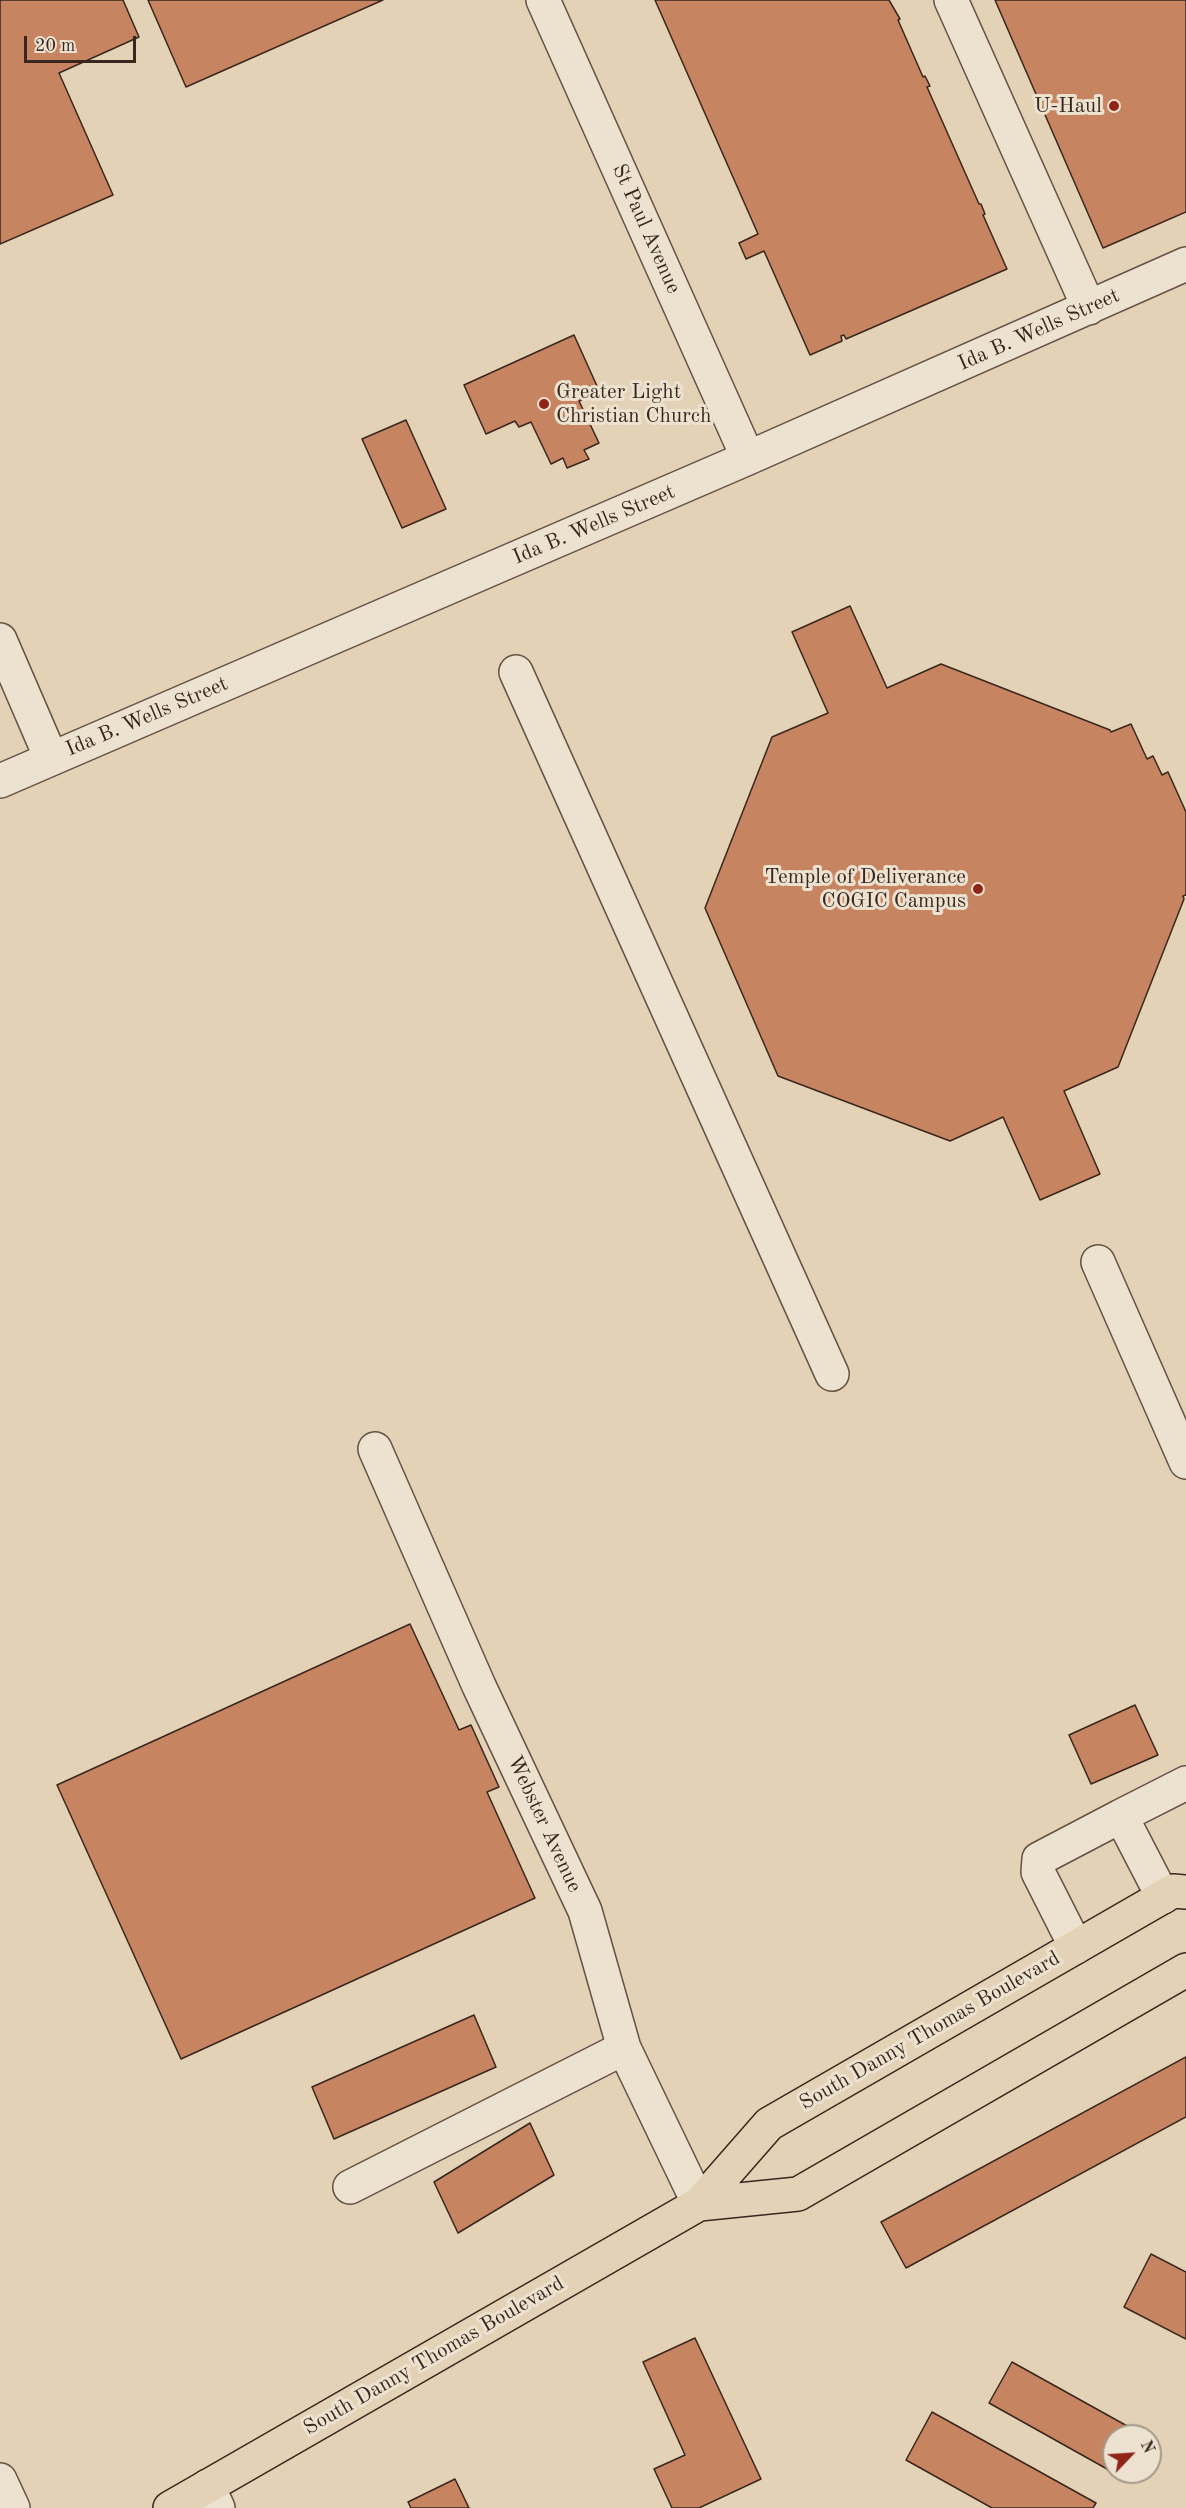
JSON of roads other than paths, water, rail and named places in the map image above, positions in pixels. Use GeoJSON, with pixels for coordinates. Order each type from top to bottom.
{"type":"FeatureCollection","features":[{"type":"Feature","properties":{"kind":"main road","name":"South Danny Thomas Boulevard"},"geometry":{"type":"LineString","coordinates":[[170,2508],[213,2497],[699,2204],[769,2124],[1076,1947],[1174,1895]]}},
{"type":"Feature","properties":{"kind":"main road","name":"South Danny Thomas Boulevard"},"geometry":{"type":"LineString","coordinates":[[699,2204],[798,2194],[1186,1970]]}},
{"type":"Feature","properties":{"kind":"street","name":"St Paul Avenue"},"geometry":{"type":"LineString","coordinates":[[543,0],[748,458]]}},
{"type":"Feature","properties":{"kind":"street"},"geometry":{"type":"LineString","coordinates":[[951,0],[1089,308]]}},
{"type":"Feature","properties":{"kind":"street","name":"Ida B. Wells Street"},"geometry":{"type":"LineString","coordinates":[[0,781],[748,458],[1186,264]]}},
{"type":"Feature","properties":{"kind":"street"},"geometry":{"type":"LineString","coordinates":[[0,640],[51,758]]}},
{"type":"Feature","properties":{"kind":"street"},"geometry":{"type":"LineString","coordinates":[[516,672],[832,1374]]}},
{"type":"Feature","properties":{"kind":"street"},"geometry":{"type":"LineString","coordinates":[[1098,1262],[1186,1462]]}},
{"type":"Feature","properties":{"kind":"street","name":"Webster Avenue"},"geometry":{"type":"LineString","coordinates":[[375,1449],[479,1686],[585,1911],[624,2048],[699,2204]]}},
{"type":"Feature","properties":{"kind":"street"},"geometry":{"type":"LineString","coordinates":[[1076,1947],[1038,1872],[1039,1859],[1186,1783]]}},
{"type":"Feature","properties":{"kind":"street"},"geometry":{"type":"LineString","coordinates":[[1121,1816],[1174,1895]]}},
{"type":"Feature","properties":{"kind":"street"},"geometry":{"type":"LineString","coordinates":[[350,2187],[624,2048]]}},
{"type":"Feature","properties":{"kind":"street"},"geometry":{"type":"LineString","coordinates":[[0,2480],[13,2508]]}},
{"type":"Feature","properties":{"kind":"place","name":"U-Haul"},"geometry":{"type":"Point","coordinates":[1114,106]}},
{"type":"Feature","properties":{"kind":"place","name":"Greater Light Christian Church"},"geometry":{"type":"Point","coordinates":[544,404]}},
{"type":"Feature","properties":{"kind":"place","name":"Temple of Deliverance COGIC Campus"},"geometry":{"type":"Point","coordinates":[978,889]}}]}
